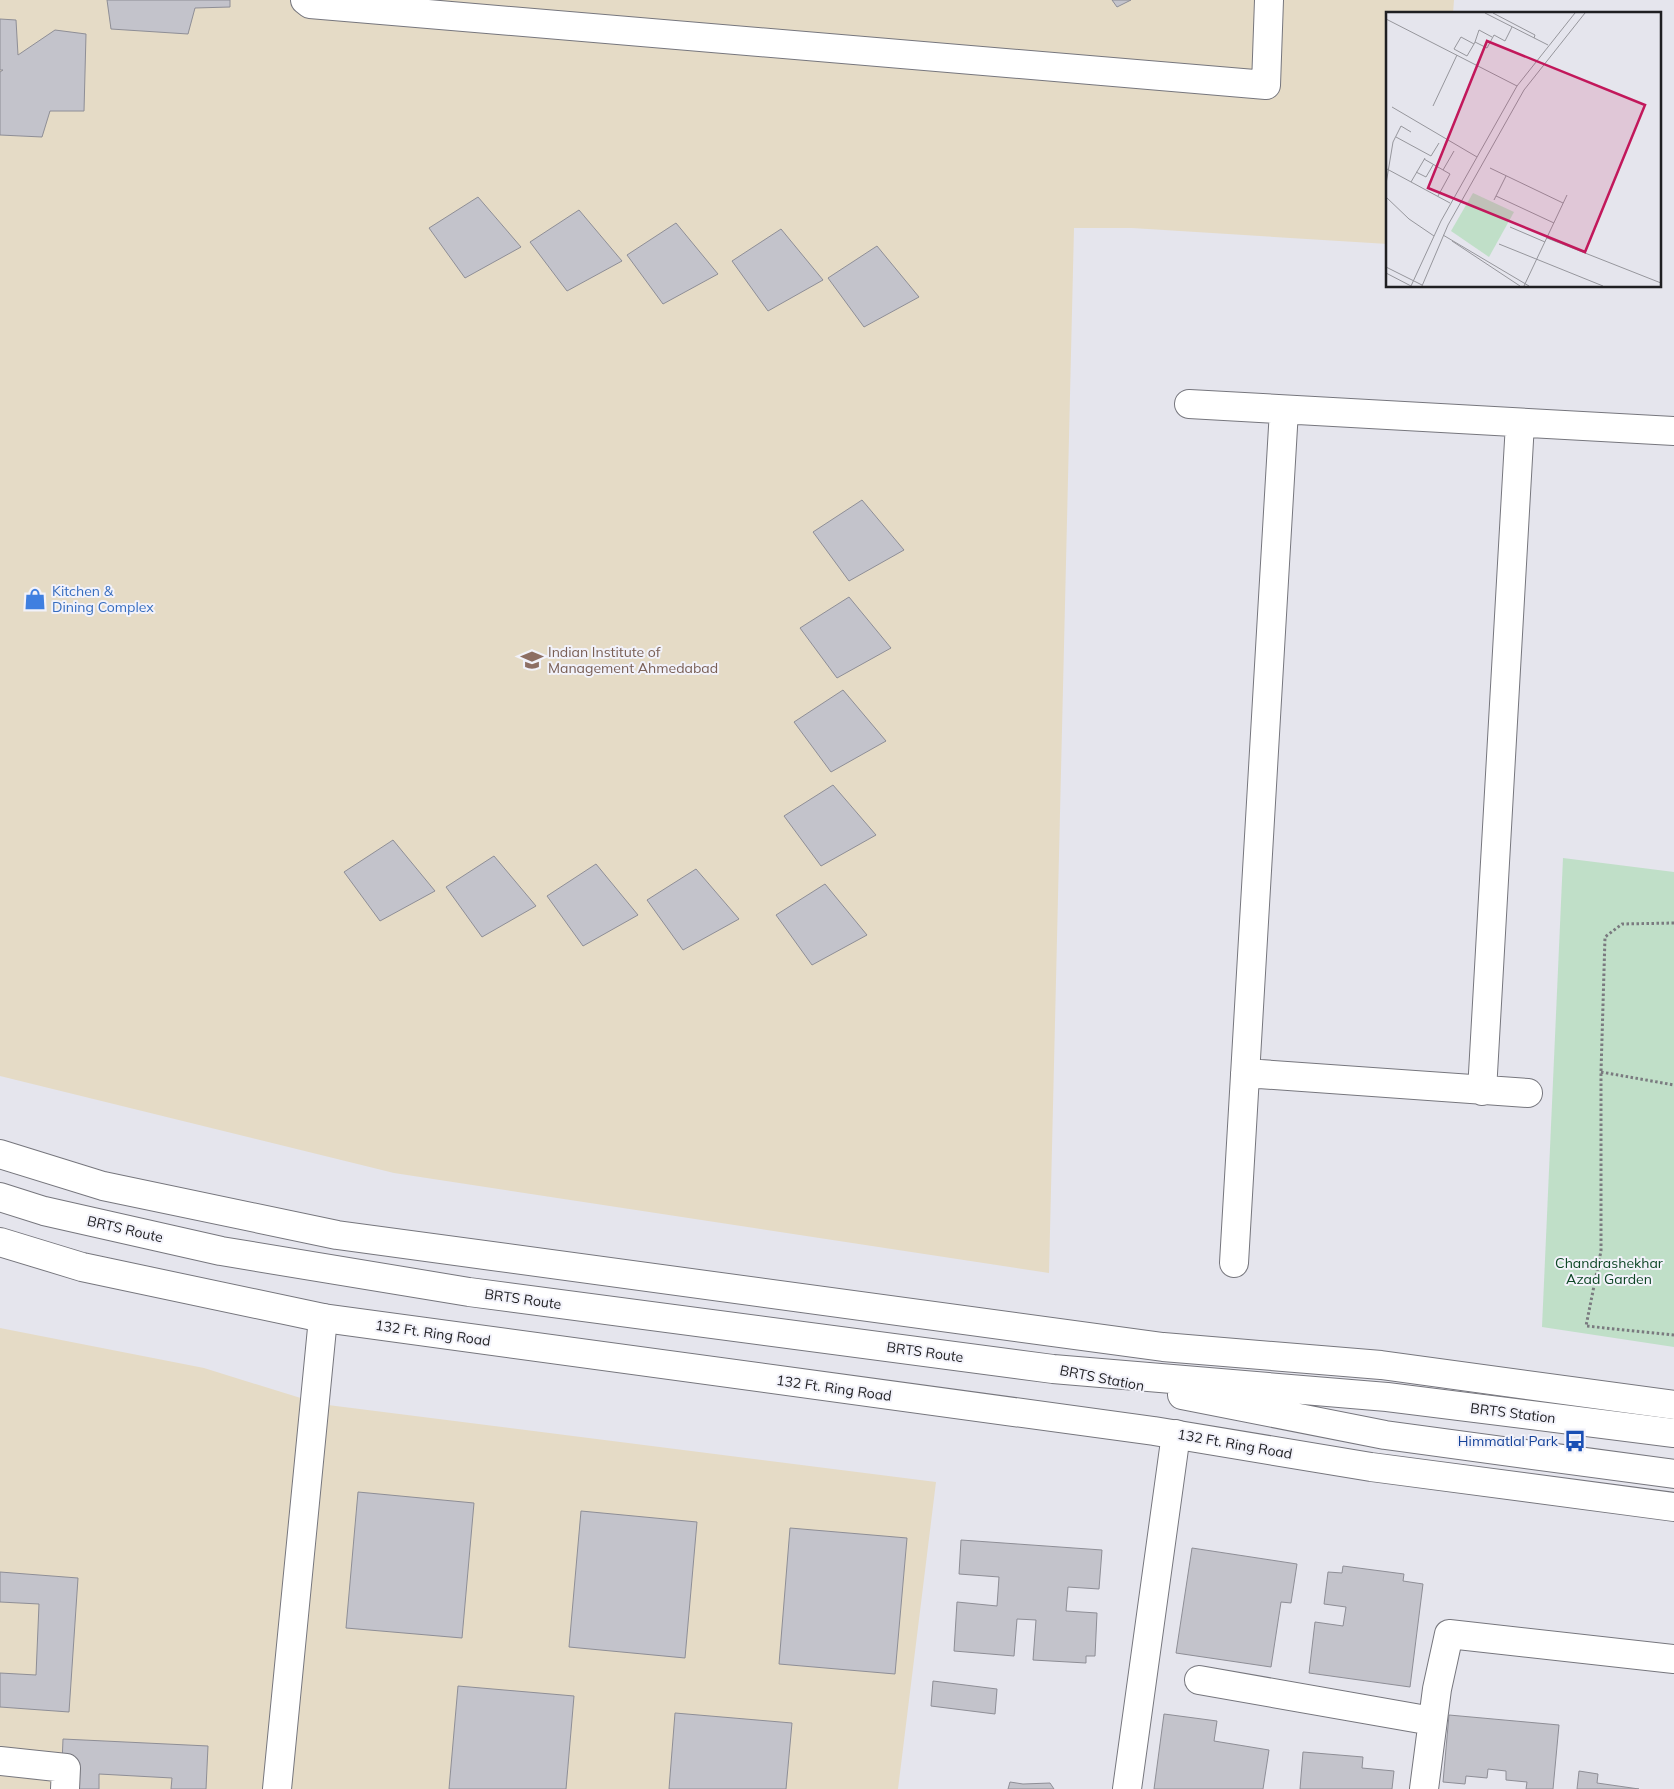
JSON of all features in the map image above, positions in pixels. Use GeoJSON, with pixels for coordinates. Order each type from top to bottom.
{"type":"FeatureCollection","features":[{"type":"Feature","properties":{"kind":"street"},"geometry":{"type":"LineString","coordinates":[[305,0],[310,4],[1266,85],[1269,0]]}},
{"type":"Feature","properties":{"kind":"street"},"geometry":{"type":"LineString","coordinates":[[1189,404],[1674,431]]}},
{"type":"Feature","properties":{"kind":"street"},"geometry":{"type":"LineString","coordinates":[[1234,1264],[1284,410]]}},
{"type":"Feature","properties":{"kind":"street"},"geometry":{"type":"LineString","coordinates":[[1482,1091],[1520,423]]}},
{"type":"Feature","properties":{"kind":"street"},"geometry":{"type":"LineString","coordinates":[[1245,1073],[1528,1093]]}},
{"type":"Feature","properties":{"kind":"street"},"geometry":{"type":"LineString","coordinates":[[0,1154],[103,1186],[337,1235],[1163,1347],[1381,1365],[1674,1405]]}},
{"type":"Feature","properties":{"kind":"street","name":"BRTS Route"},"geometry":{"type":"LineString","coordinates":[[0,1197],[44,1211],[221,1251],[469,1292],[1052,1369]]}},
{"type":"Feature","properties":{"kind":"street","name":"132 Ft. Ring Road"},"geometry":{"type":"LineString","coordinates":[[0,1242],[82,1267],[323,1318],[1176,1434],[1371,1467],[1674,1507]]}},
{"type":"Feature","properties":{"kind":"street"},"geometry":{"type":"LineString","coordinates":[[276,1789],[323,1318]]}},
{"type":"Feature","properties":{"kind":"street","name":"BRTS Station"},"geometry":{"type":"LineString","coordinates":[[1052,1369],[1387,1397],[1674,1433]]}},
{"type":"Feature","properties":{"kind":"street","name":"BRTS Station"},"geometry":{"type":"LineString","coordinates":[[1052,1369],[1385,1435],[1674,1474]]}},
{"type":"Feature","properties":{"kind":"street"},"geometry":{"type":"LineString","coordinates":[[1127,1789],[1176,1434]]}},
{"type":"Feature","properties":{"kind":"street"},"geometry":{"type":"LineString","coordinates":[[1424,1789],[1437,1689],[1449,1634],[1674,1659]]}},
{"type":"Feature","properties":{"kind":"street"},"geometry":{"type":"LineString","coordinates":[[1199,1680],[1432,1721]]}},
{"type":"Feature","properties":{"kind":"street"},"geometry":{"type":"LineString","coordinates":[[0,1761],[66,1768],[65,1789]]}},
{"type":"Feature","properties":{"kind":"path"},"geometry":{"type":"LineString","coordinates":[[1674,923],[1622,924],[1605,937],[1601,1072],[1601,1251],[1586,1326],[1674,1335]]}},
{"type":"Feature","properties":{"kind":"path"},"geometry":{"type":"LineString","coordinates":[[1601,1072],[1674,1085]]}},
{"type":"Feature","properties":{"kind":"shaded area","name":"Indian Institute of Management Ahmedabad"},"geometry":{"type":"Polygon","coordinates":[[[0,0],[1454,0],[1453,12],[1386,12],[1386,244],[1132,228],[1074,228],[1049,1273],[394,1173],[0,1076],[0,0]]]}},
{"type":"Feature","properties":{"kind":"shaded area"},"geometry":{"type":"Polygon","coordinates":[[[0,1328],[204,1368],[320,1404],[936,1482],[898,1789],[0,1789],[0,1328]]]}},
{"type":"Feature","properties":{"kind":"green space","name":"Chandrashekhar Azad Garden"},"geometry":{"type":"Polygon","coordinates":[[[1563,858],[1674,872],[1674,1347],[1542,1327],[1563,858]]]}},
{"type":"Feature","properties":{"kind":"building"},"geometry":{"type":"Polygon","coordinates":[[[107,0],[230,0],[230,7],[195,8],[188,34],[111,29],[107,0]]]}},
{"type":"Feature","properties":{"kind":"building"},"geometry":{"type":"Polygon","coordinates":[[[1112,0],[1131,0],[1117,7],[1112,0]]]}},
{"type":"Feature","properties":{"kind":"building"},"geometry":{"type":"Polygon","coordinates":[[[0,19],[16,20],[18,55],[55,30],[86,34],[84,111],[50,111],[42,137],[0,135],[0,72],[3,70],[0,70],[0,19]]]}},
{"type":"Feature","properties":{"kind":"building"},"geometry":{"type":"Polygon","coordinates":[[[478,197],[521,247],[465,278],[429,228],[478,197]]]}},
{"type":"Feature","properties":{"kind":"building"},"geometry":{"type":"Polygon","coordinates":[[[579,210],[622,261],[567,291],[530,242],[579,210]]]}},
{"type":"Feature","properties":{"kind":"building"},"geometry":{"type":"Polygon","coordinates":[[[676,223],[718,274],[663,304],[627,255],[676,223]]]}},
{"type":"Feature","properties":{"kind":"building"},"geometry":{"type":"Polygon","coordinates":[[[781,229],[823,280],[768,311],[732,261],[781,229]]]}},
{"type":"Feature","properties":{"kind":"building"},"geometry":{"type":"Polygon","coordinates":[[[877,246],[919,297],[864,327],[828,278],[877,246]]]}},
{"type":"Feature","properties":{"kind":"building"},"geometry":{"type":"Polygon","coordinates":[[[862,500],[904,550],[849,581],[813,532],[862,500]]]}},
{"type":"Feature","properties":{"kind":"building"},"geometry":{"type":"Polygon","coordinates":[[[849,597],[891,648],[837,678],[800,628],[849,597]]]}},
{"type":"Feature","properties":{"kind":"building"},"geometry":{"type":"Polygon","coordinates":[[[843,690],[886,741],[831,772],[794,722],[843,690]]]}},
{"type":"Feature","properties":{"kind":"building"},"geometry":{"type":"Polygon","coordinates":[[[833,785],[876,835],[821,866],[784,816],[833,785]]]}},
{"type":"Feature","properties":{"kind":"building"},"geometry":{"type":"Polygon","coordinates":[[[393,840],[435,891],[380,921],[344,872],[393,840]]]}},
{"type":"Feature","properties":{"kind":"building"},"geometry":{"type":"Polygon","coordinates":[[[494,856],[536,906],[482,937],[446,887],[494,856]]]}},
{"type":"Feature","properties":{"kind":"building"},"geometry":{"type":"Polygon","coordinates":[[[596,864],[638,915],[583,946],[547,896],[596,864]]]}},
{"type":"Feature","properties":{"kind":"building"},"geometry":{"type":"Polygon","coordinates":[[[696,869],[739,919],[683,950],[647,900],[696,869]]]}},
{"type":"Feature","properties":{"kind":"building"},"geometry":{"type":"Polygon","coordinates":[[[825,884],[867,935],[812,965],[776,915],[825,884]]]}},
{"type":"Feature","properties":{"kind":"building"},"geometry":{"type":"Polygon","coordinates":[[[358,1492],[474,1503],[462,1638],[346,1628],[358,1492]]]}},
{"type":"Feature","properties":{"kind":"building"},"geometry":{"type":"Polygon","coordinates":[[[581,1511],[697,1522],[685,1658],[569,1647],[581,1511]]]}},
{"type":"Feature","properties":{"kind":"building"},"geometry":{"type":"Polygon","coordinates":[[[790,1528],[907,1538],[895,1674],[779,1664],[790,1528]]]}},
{"type":"Feature","properties":{"kind":"building"},"geometry":{"type":"Polygon","coordinates":[[[961,1540],[1102,1550],[1099,1589],[1068,1587],[1066,1611],[1097,1613],[1095,1656],[1086,1656],[1086,1663],[1033,1660],[1036,1620],[1017,1619],[1014,1656],[954,1651],[957,1602],[997,1606],[999,1577],[959,1574],[961,1540]]]}},
{"type":"Feature","properties":{"kind":"building"},"geometry":{"type":"Polygon","coordinates":[[[1192,1548],[1297,1564],[1291,1603],[1281,1602],[1271,1667],[1176,1653],[1192,1548]]]}},
{"type":"Feature","properties":{"kind":"building"},"geometry":{"type":"Polygon","coordinates":[[[1343,1566],[1404,1574],[1403,1581],[1423,1584],[1410,1687],[1309,1673],[1315,1622],[1343,1626],[1346,1607],[1324,1604],[1328,1572],[1342,1573],[1343,1566]]]}},
{"type":"Feature","properties":{"kind":"building"},"geometry":{"type":"Polygon","coordinates":[[[0,1572],[78,1578],[69,1712],[0,1707],[0,1673],[36,1675],[39,1604],[0,1602],[0,1572]]]}},
{"type":"Feature","properties":{"kind":"building"},"geometry":{"type":"Polygon","coordinates":[[[933,1681],[997,1689],[995,1714],[931,1706],[933,1681]]]}},
{"type":"Feature","properties":{"kind":"building"},"geometry":{"type":"Polygon","coordinates":[[[458,1686],[574,1696],[566,1789],[449,1789],[458,1686]]]}},
{"type":"Feature","properties":{"kind":"building"},"geometry":{"type":"Polygon","coordinates":[[[675,1713],[792,1723],[786,1789],[669,1789],[675,1713]]]}},
{"type":"Feature","properties":{"kind":"building"},"geometry":{"type":"Polygon","coordinates":[[[1164,1714],[1217,1721],[1214,1741],[1269,1750],[1263,1789],[1154,1789],[1164,1714]]]}},
{"type":"Feature","properties":{"kind":"building"},"geometry":{"type":"Polygon","coordinates":[[[1449,1715],[1559,1725],[1553,1789],[1526,1789],[1527,1782],[1506,1780],[1506,1771],[1488,1769],[1487,1778],[1466,1776],[1465,1784],[1443,1782],[1449,1715]]]}},
{"type":"Feature","properties":{"kind":"building"},"geometry":{"type":"Polygon","coordinates":[[[63,1739],[208,1746],[206,1789],[171,1789],[172,1778],[99,1774],[99,1789],[61,1789],[63,1739]]]}},
{"type":"Feature","properties":{"kind":"building"},"geometry":{"type":"Polygon","coordinates":[[[1303,1752],[1363,1757],[1362,1768],[1394,1771],[1392,1789],[1300,1789],[1303,1752]]]}},
{"type":"Feature","properties":{"kind":"building"},"geometry":{"type":"Polygon","coordinates":[[[1579,1771],[1598,1774],[1597,1783],[1639,1789],[1577,1789],[1579,1771]]]}},
{"type":"Feature","properties":{"kind":"building"},"geometry":{"type":"Polygon","coordinates":[[[1010,1782],[1023,1784],[1050,1783],[1054,1789],[1008,1789],[1010,1782]]]}},
{"type":"Feature","properties":{"kind":"place","name":"Kitchen & Dining Complex"},"geometry":{"type":"Point","coordinates":[35,599]}},
{"type":"Feature","properties":{"kind":"place","name":"Indian Institute of Management Ahmedabad"},"geometry":{"type":"Point","coordinates":[532,660]}},
{"type":"Feature","properties":{"kind":"place","name":"Himmatlal Park"},"geometry":{"type":"Point","coordinates":[1575,1441]}}]}
